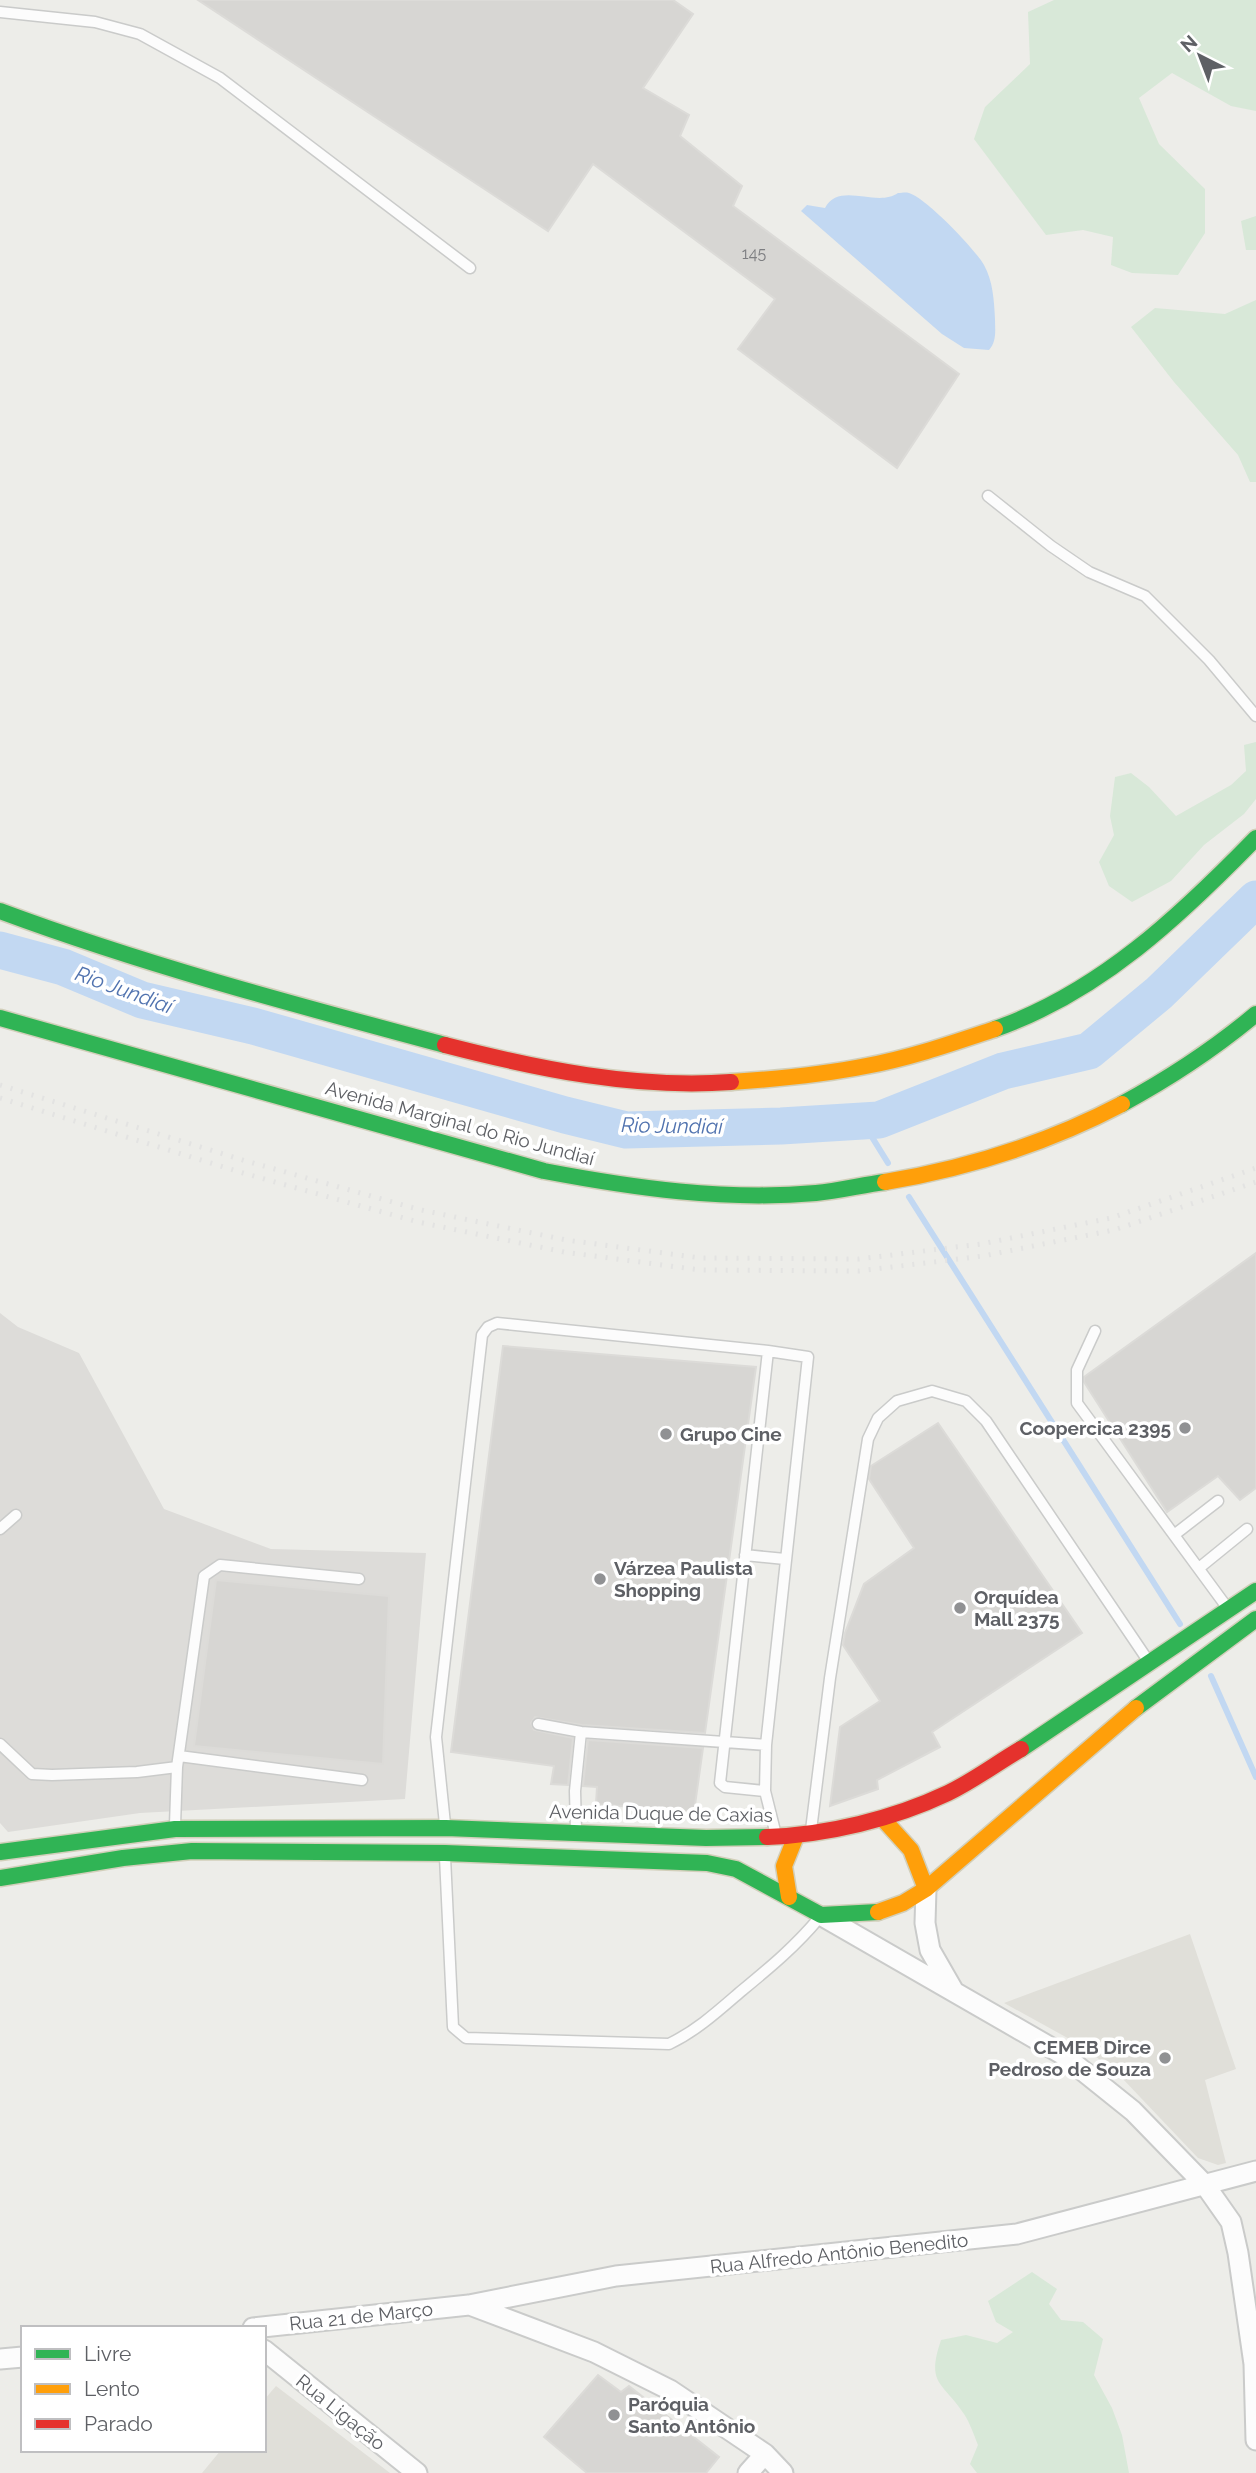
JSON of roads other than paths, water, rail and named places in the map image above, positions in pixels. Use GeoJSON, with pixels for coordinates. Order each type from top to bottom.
{"type":"FeatureCollection","features":[{"type":"Feature","properties":{"kind":"main road"},"geometry":{"type":"LineString","coordinates":[[0,911],[65,936],[260,995],[506,1060],[582,1075],[650,1082],[732,1083],[841,1072],[956,1044],[1052,1006],[1128,958],[1211,885],[1256,838]]}},
{"type":"Feature","properties":{"kind":"main road","name":"Avenida Marginal do Rio Jundiaí"},"geometry":{"type":"LineString","coordinates":[[0,1018],[544,1171],[631,1188],[721,1195],[817,1193],[906,1178],[1009,1153],[1087,1122],[1167,1080],[1256,1014]]}},
{"type":"Feature","properties":{"kind":"main road","name":"Avenida Duque de Caxias"},"geometry":{"type":"LineString","coordinates":[[2,1849],[175,1829],[446,1828],[706,1838],[776,1837],[803,1835],[883,1819],[948,1793],[1023,1748],[1256,1591]]}},
{"type":"Feature","properties":{"kind":"main road"},"geometry":{"type":"LineString","coordinates":[[5,1877],[123,1858],[191,1852],[445,1853],[707,1863],[736,1869],[821,1915],[878,1912],[903,1903],[926,1889],[1132,1712],[1256,1619]]}},
{"type":"Feature","properties":{"kind":"main road"},"geometry":{"type":"LineString","coordinates":[[883,1819],[907,1841],[926,1889]]}},
{"type":"Feature","properties":{"kind":"main road"},"geometry":{"type":"LineString","coordinates":[[789,1897],[782,1875],[785,1855],[803,1835]]}},
{"type":"Feature","properties":{"kind":"street"},"geometry":{"type":"LineString","coordinates":[[2,1849],[5,1877]]}},
{"type":"Feature","properties":{"kind":"street"},"geometry":{"type":"LineString","coordinates":[[926,1889],[926,1923],[930,1950],[953,1990]]}},
{"type":"Feature","properties":{"kind":"street"},"geometry":{"type":"LineString","coordinates":[[821,1915],[1062,2054],[1133,2111],[1205,2185],[1231,2222],[1238,2253],[1254,2364],[1256,2440]]}},
{"type":"Feature","properties":{"kind":"street"},"geometry":{"type":"LineString","coordinates":[[1205,2185],[1256,2171]]}},
{"type":"Feature","properties":{"kind":"street","name":"Rua Alfredo Antônio Benedito"},"geometry":{"type":"LineString","coordinates":[[469,2305],[616,2276],[1017,2234],[1205,2185]]}},
{"type":"Feature","properties":{"kind":"street"},"geometry":{"type":"LineString","coordinates":[[469,2305],[594,2352],[670,2390],[765,2454],[783,2473]]}},
{"type":"Feature","properties":{"kind":"street","name":"Rua 21 de Março"},"geometry":{"type":"LineString","coordinates":[[266,2327],[469,2305]]}},
{"type":"Feature","properties":{"kind":"street","name":"Rua Ligação"},"geometry":{"type":"LineString","coordinates":[[266,2352],[418,2473]]}},
{"type":"Feature","properties":{"kind":"street"},"geometry":{"type":"LineString","coordinates":[[0,2359],[21,2357]]}},
{"type":"Feature","properties":{"kind":"street"},"geometry":{"type":"LineString","coordinates":[[748,2473],[765,2454]]}},
{"type":"Feature","properties":{"kind":"lane"},"geometry":{"type":"LineString","coordinates":[[0,12],[95,22],[140,34],[209,71],[470,268]]}},
{"type":"Feature","properties":{"kind":"lane"},"geometry":{"type":"LineString","coordinates":[[988,496],[1089,572],[1145,596],[1209,660],[1256,716]]}},
{"type":"Feature","properties":{"kind":"lane"},"geometry":{"type":"LineString","coordinates":[[446,1828],[436,1737],[482,1335],[488,1327],[498,1322],[808,1357],[766,1745],[765,1791],[776,1837]]}},
{"type":"Feature","properties":{"kind":"lane"},"geometry":{"type":"LineString","coordinates":[[1095,1331],[1077,1370],[1077,1403],[1229,1610]]}},
{"type":"Feature","properties":{"kind":"lane"},"geometry":{"type":"LineString","coordinates":[[765,1791],[722,1786],[724,1741],[768,1351]]}},
{"type":"Feature","properties":{"kind":"lane"},"geometry":{"type":"LineString","coordinates":[[803,1835],[867,1439],[878,1418],[897,1401],[932,1391],[966,1401],[986,1421],[1150,1662]]}},
{"type":"Feature","properties":{"kind":"lane"},"geometry":{"type":"LineString","coordinates":[[1174,1535],[1218,1501]]}},
{"type":"Feature","properties":{"kind":"lane"},"geometry":{"type":"LineString","coordinates":[[0,1529],[16,1515]]}},
{"type":"Feature","properties":{"kind":"lane"},"geometry":{"type":"LineString","coordinates":[[1199,1568],[1247,1529]]}},
{"type":"Feature","properties":{"kind":"lane"},"geometry":{"type":"LineString","coordinates":[[744,1555],[785,1559]]}},
{"type":"Feature","properties":{"kind":"lane"},"geometry":{"type":"LineString","coordinates":[[175,1829],[177,1767],[204,1576],[219,1565],[359,1579]]}},
{"type":"Feature","properties":{"kind":"lane"},"geometry":{"type":"LineString","coordinates":[[538,1724],[581,1732],[766,1745]]}},
{"type":"Feature","properties":{"kind":"lane"},"geometry":{"type":"LineString","coordinates":[[576,1834],[575,1791],[581,1732]]}},
{"type":"Feature","properties":{"kind":"lane"},"geometry":{"type":"LineString","coordinates":[[0,1744],[32,1774],[136,1772],[177,1767]]}},
{"type":"Feature","properties":{"kind":"lane"},"geometry":{"type":"LineString","coordinates":[[179,1756],[362,1780]]}},
{"type":"Feature","properties":{"kind":"lane"},"geometry":{"type":"LineString","coordinates":[[445,1853],[453,2026],[466,2038],[669,2044],[691,2034],[783,1957],[821,1915]]}},
{"type":"Feature","properties":{"kind":"water"},"geometry":{"type":"Polygon","coordinates":[[[909,193],[927,204],[961,237],[984,265],[991,284],[995,312],[995,335],[989,350],[964,348],[942,334],[801,211],[807,205],[825,208],[831,200],[839,196],[880,198],[909,193]]]}},
{"type":"Feature","properties":{"kind":"waterway","name":"Rio Jundiaí"},"geometry":{"type":"LineString","coordinates":[[0,950],[63,967],[142,1000],[253,1026],[626,1130],[781,1126],[879,1120],[1003,1071],[1089,1051],[1159,993],[1256,899]]}},
{"type":"Feature","properties":{"kind":"waterway"},"geometry":{"type":"LineString","coordinates":[[862,1121],[888,1163]]}},
{"type":"Feature","properties":{"kind":"waterway"},"geometry":{"type":"LineString","coordinates":[[909,1197],[1180,1624]]}},
{"type":"Feature","properties":{"kind":"waterway"},"geometry":{"type":"LineString","coordinates":[[1211,1676],[1256,1777]]}},
{"type":"Feature","properties":{"kind":"railway"},"geometry":{"type":"LineString","coordinates":[[0,1085],[246,1161],[421,1210],[566,1240],[701,1258],[859,1259],[981,1244],[1111,1218],[1256,1168]]}},
{"type":"Feature","properties":{"kind":"railway"},"geometry":{"type":"LineString","coordinates":[[0,1098],[243,1173],[418,1222],[564,1252],[700,1270],[859,1271],[983,1256],[1114,1230],[1256,1182]]}},
{"type":"Feature","properties":{"kind":"place","name":"Coopercica 2395"},"geometry":{"type":"Point","coordinates":[1185,1428]}},
{"type":"Feature","properties":{"kind":"place","name":"Grupo Cine"},"geometry":{"type":"Point","coordinates":[666,1434]}},
{"type":"Feature","properties":{"kind":"place","name":"Várzea Paulista Shopping"},"geometry":{"type":"Point","coordinates":[600,1579]}},
{"type":"Feature","properties":{"kind":"place","name":"Orquídea Mall 2375"},"geometry":{"type":"Point","coordinates":[960,1608]}},
{"type":"Feature","properties":{"kind":"place","name":"CEMEB Dirce Pedroso de Souza"},"geometry":{"type":"Point","coordinates":[1165,2058]}},
{"type":"Feature","properties":{"kind":"place","name":"Paróquia Santo Antônio"},"geometry":{"type":"Point","coordinates":[614,2415]}}]}
